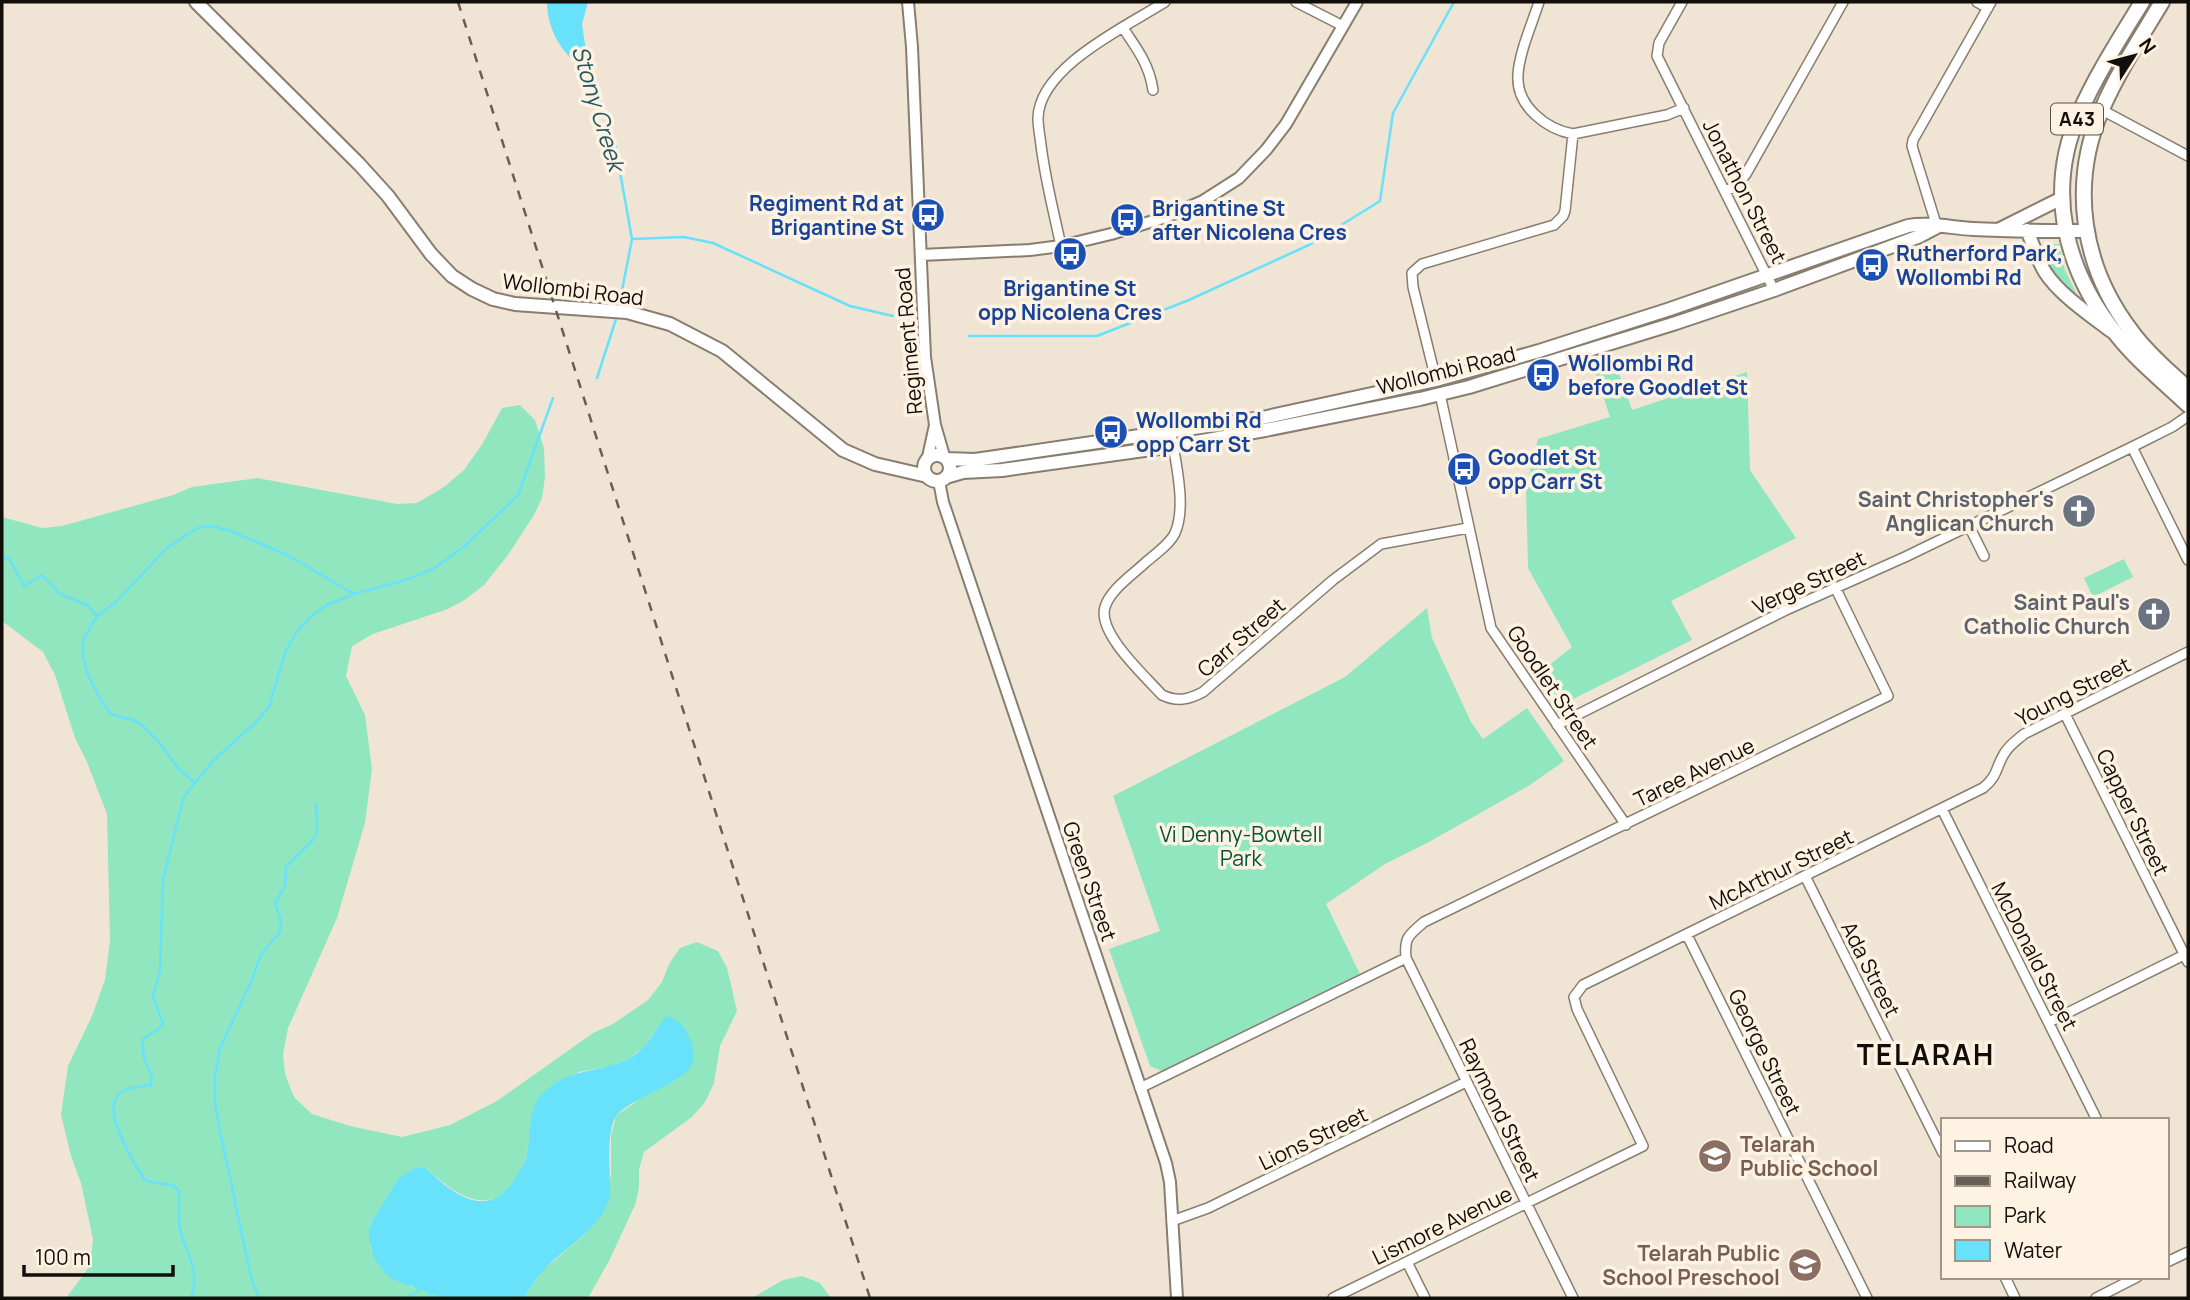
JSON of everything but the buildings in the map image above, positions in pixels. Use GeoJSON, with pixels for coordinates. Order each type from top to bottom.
{"type":"FeatureCollection","features":[{"type":"Feature","properties":{"kind":"highway","name":"A43"},"geometry":{"type":"LineString","coordinates":[[2142,2],[2079,114],[2068,148],[2062,198],[2064,231],[2069,252],[2085,288],[2117,335],[2188,405]]}},
{"type":"Feature","properties":{"kind":"highway","name":"A43"},"geometry":{"type":"LineString","coordinates":[[2162,2],[2102,110],[2087,156],[2083,191],[2084,214],[2100,277],[2115,308],[2142,345],[2188,389]]}},
{"type":"Feature","properties":{"kind":"main road","name":"Wollombi Road"},"geometry":{"type":"LineString","coordinates":[[196,2],[359,164],[388,196],[431,254],[452,276],[472,289],[493,299],[515,304],[627,312],[670,324],[723,351],[844,450],[875,464],[937,478],[963,472],[1002,470],[1173,446],[1440,394],[1544,365],[1774,290],[1920,236],[1937,227]]}},
{"type":"Feature","properties":{"kind":"main road"},"geometry":{"type":"LineString","coordinates":[[1996,230],[2062,198]]}},
{"type":"Feature","properties":{"kind":"main road","name":"Wollombi Road"},"geometry":{"type":"LineString","coordinates":[[946,458],[975,460],[1262,418],[1436,380],[1539,351],[1768,275],[1897,228],[1920,224],[1996,230],[2087,230]]}},
{"type":"Feature","properties":{"kind":"main road"},"geometry":{"type":"LineString","coordinates":[[2027,230],[2044,271],[2051,280],[2117,335]]}},
{"type":"Feature","properties":{"kind":"main road"},"geometry":{"type":"LineString","coordinates":[[898,469],[936,454],[946,458],[951,467],[937,478],[924,468],[927,459]]}},
{"type":"Feature","properties":{"kind":"street","name":"Regiment Road"},"geometry":{"type":"LineString","coordinates":[[908,2],[925,357],[934,425],[946,458]]}},
{"type":"Feature","properties":{"kind":"street"},"geometry":{"type":"LineString","coordinates":[[1061,246],[1038,116],[1045,92],[1056,75],[1077,57],[1165,2]]}},
{"type":"Feature","properties":{"kind":"street"},"geometry":{"type":"LineString","coordinates":[[1296,2],[1343,26]]}},
{"type":"Feature","properties":{"kind":"street"},"geometry":{"type":"LineString","coordinates":[[921,255],[1061,246],[1166,217],[1203,201],[1239,178],[1266,150],[1286,124],[1357,2]]}},
{"type":"Feature","properties":{"kind":"street"},"geometry":{"type":"LineString","coordinates":[[1539,2],[1520,64],[1518,80],[1527,106],[1551,127],[1573,134],[1667,115],[1684,108]]}},
{"type":"Feature","properties":{"kind":"street","name":"Jonathon Street"},"geometry":{"type":"LineString","coordinates":[[1682,2],[1656,52],[1774,290]]}},
{"type":"Feature","properties":{"kind":"street"},"geometry":{"type":"LineString","coordinates":[[1726,191],[1737,185],[1746,174],[1843,2]]}},
{"type":"Feature","properties":{"kind":"street"},"geometry":{"type":"LineString","coordinates":[[1937,227],[1912,146],[1913,140],[1990,5],[1977,2]]}},
{"type":"Feature","properties":{"kind":"street"},"geometry":{"type":"LineString","coordinates":[[1123,28],[1146,62],[1153,90]]}},
{"type":"Feature","properties":{"kind":"street"},"geometry":{"type":"LineString","coordinates":[[2102,110],[2188,156]]}},
{"type":"Feature","properties":{"kind":"street"},"geometry":{"type":"LineString","coordinates":[[1440,394],[1413,287],[1412,273],[1422,264],[1553,225],[1560,220],[1565,211],[1573,134]]}},
{"type":"Feature","properties":{"kind":"street","name":"Goodlet Street"},"geometry":{"type":"LineString","coordinates":[[1440,394],[1491,628],[1626,825]]}},
{"type":"Feature","properties":{"kind":"street","name":"Verge Street"},"geometry":{"type":"LineString","coordinates":[[1557,725],[1835,587],[1905,557],[2132,447],[2188,416]]}},
{"type":"Feature","properties":{"kind":"street","name":"Regiment Road"},"geometry":{"type":"LineString","coordinates":[[927,459],[934,425]]}},
{"type":"Feature","properties":{"kind":"street","name":"Carr Street"},"geometry":{"type":"LineString","coordinates":[[1171,432],[1181,513],[1174,536],[1118,588],[1104,609],[1110,635],[1162,695],[1171,699],[1183,701],[1203,692],[1333,580],[1381,544],[1468,528]]}},
{"type":"Feature","properties":{"kind":"street"},"geometry":{"type":"LineString","coordinates":[[2132,447],[2188,561]]}},
{"type":"Feature","properties":{"kind":"street","name":"Green Street"},"geometry":{"type":"LineString","coordinates":[[937,478],[1168,1173],[1177,1298]]}},
{"type":"Feature","properties":{"kind":"street"},"geometry":{"type":"LineString","coordinates":[[1969,526],[1984,556]]}},
{"type":"Feature","properties":{"kind":"street","name":"Taree Avenue"},"geometry":{"type":"LineString","coordinates":[[1406,958],[1408,935],[1424,922],[1888,696],[1835,587]]}},
{"type":"Feature","properties":{"kind":"street","name":"Young Street"},"geometry":{"type":"LineString","coordinates":[[1993,780],[2009,746],[2024,734],[2188,652]]}},
{"type":"Feature","properties":{"kind":"street","name":"Capper Street"},"geometry":{"type":"LineString","coordinates":[[2065,714],[2187,957]]}},
{"type":"Feature","properties":{"kind":"street","name":"McArthur Street"},"geometry":{"type":"LineString","coordinates":[[1643,1146],[1577,1009],[1574,997],[1583,985],[1942,809],[1993,780]]}},
{"type":"Feature","properties":{"kind":"street","name":"McDonald Street"},"geometry":{"type":"LineString","coordinates":[[1942,809],[2096,1118]]}},
{"type":"Feature","properties":{"kind":"street","name":"Ada Street"},"geometry":{"type":"LineString","coordinates":[[1805,876],[1941,1149]]}},
{"type":"Feature","properties":{"kind":"street","name":"George Street"},"geometry":{"type":"LineString","coordinates":[[1687,935],[1867,1298]]}},
{"type":"Feature","properties":{"kind":"street"},"geometry":{"type":"LineString","coordinates":[[2049,1022],[2187,957]]}},
{"type":"Feature","properties":{"kind":"street"},"geometry":{"type":"LineString","coordinates":[[1140,1088],[1406,958]]}},
{"type":"Feature","properties":{"kind":"street","name":"Raymond Street"},"geometry":{"type":"LineString","coordinates":[[1406,958],[1573,1298]]}},
{"type":"Feature","properties":{"kind":"street","name":"Lions Street"},"geometry":{"type":"LineString","coordinates":[[1172,1221],[1208,1208],[1466,1082]]}},
{"type":"Feature","properties":{"kind":"street","name":"Lismore Avenue"},"geometry":{"type":"LineString","coordinates":[[1333,1298],[1643,1146]]}},
{"type":"Feature","properties":{"kind":"street"},"geometry":{"type":"LineString","coordinates":[[2169,1261],[2188,1252]]}},
{"type":"Feature","properties":{"kind":"street"},"geometry":{"type":"LineString","coordinates":[[1408,1262],[1425,1298]]}},
{"type":"Feature","properties":{"kind":"street"},"geometry":{"type":"LineString","coordinates":[[2006,1279],[2015,1298]]}},
{"type":"Feature","properties":{"kind":"street"},"geometry":{"type":"LineString","coordinates":[[2096,1298],[2133,1279]]}},
{"type":"Feature","properties":{"kind":"green space"},"geometry":{"type":"Polygon","coordinates":[[[2054,244],[2059,244],[2065,270],[2079,299],[2056,278],[2044,259],[2052,253],[2054,244]]]}},
{"type":"Feature","properties":{"kind":"green space"},"geometry":{"type":"Polygon","coordinates":[[[1758,285],[1760,289],[1751,294],[1454,386],[1452,382],[1758,285]]]}},
{"type":"Feature","properties":{"kind":"green space"},"geometry":{"type":"Polygon","coordinates":[[[1614,359],[1632,410],[1747,372],[1750,470],[1796,538],[1671,601],[1692,640],[1565,703],[1556,702],[1538,674],[1572,647],[1528,568],[1526,488],[1538,439],[1610,417],[1593,366],[1614,359]]]}},
{"type":"Feature","properties":{"kind":"green space"},"geometry":{"type":"Polygon","coordinates":[[[520,405],[535,420],[544,448],[545,477],[542,498],[534,515],[508,555],[484,585],[466,599],[448,609],[373,634],[352,646],[346,676],[365,715],[372,769],[365,823],[337,918],[288,1028],[283,1054],[285,1074],[294,1097],[312,1114],[350,1126],[402,1137],[450,1125],[497,1101],[593,1033],[613,1024],[648,1000],[662,982],[669,964],[680,948],[697,942],[718,951],[727,968],[737,1011],[720,1046],[714,1083],[705,1102],[692,1117],[644,1152],[635,1205],[588,1298],[523,1298],[543,1270],[588,1229],[611,1176],[611,1136],[616,1116],[641,1098],[679,1078],[667,1016],[644,1047],[629,1059],[579,1072],[544,1092],[532,1124],[525,1160],[515,1180],[504,1193],[493,1199],[467,1197],[453,1190],[425,1167],[398,1179],[372,1221],[369,1230],[371,1249],[411,1287],[421,1288],[444,1298],[66,1298],[90,1266],[93,1239],[81,1183],[61,1115],[68,1066],[92,1016],[105,980],[110,941],[107,814],[75,738],[55,675],[43,652],[2,621],[2,517],[42,528],[62,526],[173,495],[192,487],[257,478],[397,504],[417,503],[444,487],[464,470],[502,408],[520,405]]]}},
{"type":"Feature","properties":{"kind":"green space"},"geometry":{"type":"Polygon","coordinates":[[[2124,559],[2133,577],[2093,597],[2084,578],[2124,559]]]}},
{"type":"Feature","properties":{"kind":"green space","name":"Vi Denny-Bowtell Park"},"geometry":{"type":"Polygon","coordinates":[[[1427,608],[1432,638],[1471,722],[1483,739],[1527,708],[1564,761],[1530,785],[1385,864],[1326,904],[1360,974],[1162,1071],[1150,1066],[1109,949],[1160,931],[1113,796],[1345,677],[1427,608]]]}},
{"type":"Feature","properties":{"kind":"green space"},"geometry":{"type":"Polygon","coordinates":[[[802,1276],[820,1283],[831,1298],[752,1298],[783,1280],[802,1276]]]}},
{"type":"Feature","properties":{"kind":"water"},"geometry":{"type":"Polygon","coordinates":[[[547,2],[588,2],[582,24],[589,71],[571,59],[558,42],[550,23],[547,2]]]}},
{"type":"Feature","properties":{"kind":"water"},"geometry":{"type":"Polygon","coordinates":[[[666,1016],[679,1022],[685,1029],[693,1050],[692,1063],[680,1077],[617,1115],[611,1131],[610,1196],[605,1208],[599,1219],[542,1272],[523,1298],[444,1298],[394,1280],[386,1274],[374,1258],[369,1230],[398,1179],[415,1168],[425,1167],[459,1194],[482,1201],[494,1199],[505,1191],[524,1163],[532,1114],[538,1098],[565,1078],[628,1059],[650,1040],[666,1016]]]}},
{"type":"Feature","properties":{"kind":"waterway"},"geometry":{"type":"LineString","coordinates":[[969,336],[1097,336],[1189,300],[1309,245],[1380,201],[1393,113],[1454,2]]}},
{"type":"Feature","properties":{"kind":"waterway","name":"Stony Creek"},"geometry":{"type":"LineString","coordinates":[[588,65],[615,144],[632,239],[619,306]]}},
{"type":"Feature","properties":{"kind":"waterway"},"geometry":{"type":"LineString","coordinates":[[632,239],[684,237],[713,243],[850,306],[893,316]]}},
{"type":"Feature","properties":{"kind":"waterway","name":"Stony Creek"},"geometry":{"type":"LineString","coordinates":[[597,378],[617,316]]}},
{"type":"Feature","properties":{"kind":"waterway"},"geometry":{"type":"LineString","coordinates":[[191,1298],[194,1287],[193,1268],[179,1224],[179,1191],[172,1186],[144,1179],[122,1140],[114,1116],[114,1106],[119,1094],[132,1088],[151,1085],[152,1076],[144,1059],[142,1040],[163,1024],[153,997],[160,971],[163,879],[183,799],[214,760],[269,707],[285,653],[296,633],[310,617],[327,605],[354,594],[403,581],[433,569],[466,545],[518,495],[553,398]]}},
{"type":"Feature","properties":{"kind":"waterway"},"geometry":{"type":"LineString","coordinates":[[195,783],[178,768],[144,727],[136,721],[111,714],[102,702],[88,675],[83,655],[83,640],[97,616],[116,602],[167,548],[197,528],[211,526],[231,531],[289,556],[354,594]]}},
{"type":"Feature","properties":{"kind":"waterway"},"geometry":{"type":"LineString","coordinates":[[2,558],[9,558],[24,586],[42,575],[60,594],[87,605],[96,615]]}},
{"type":"Feature","properties":{"kind":"waterway"},"geometry":{"type":"LineString","coordinates":[[260,1298],[249,1268],[220,1131],[215,1103],[215,1075],[220,1048],[262,953],[280,932],[281,921],[275,903],[285,886],[286,867],[313,840],[317,832],[316,804]]}},
{"type":"Feature","properties":{"kind":"waterway"},"geometry":{"type":"LineString","coordinates":[[405,1298],[423,1288]]}},
{"type":"Feature","properties":{"kind":"waterway"},"geometry":{"type":"LineString","coordinates":[[426,1298],[431,1291]]}},
{"type":"Feature","properties":{"kind":"railway"},"geometry":{"type":"LineString","coordinates":[[458,2],[870,1298]]}},
{"type":"Feature","properties":{"kind":"place","name":"Regiment Rd at Brigantine St"},"geometry":{"type":"Point","coordinates":[928,215]}},
{"type":"Feature","properties":{"kind":"place","name":"Brigantine St after Nicolena Cres"},"geometry":{"type":"Point","coordinates":[1127,220]}},
{"type":"Feature","properties":{"kind":"place","name":"Brigantine St opp Nicolena Cres"},"geometry":{"type":"Point","coordinates":[1070,254]}},
{"type":"Feature","properties":{"kind":"place","name":"Rutherford Park, Wollombi Rd"},"geometry":{"type":"Point","coordinates":[1872,265]}},
{"type":"Feature","properties":{"kind":"place","name":"Wollombi Rd before Goodlet St"},"geometry":{"type":"Point","coordinates":[1543,375]}},
{"type":"Feature","properties":{"kind":"place","name":"Wollombi Rd opp Carr St"},"geometry":{"type":"Point","coordinates":[1111,432]}},
{"type":"Feature","properties":{"kind":"place","name":"Goodlet St opp Carr St"},"geometry":{"type":"Point","coordinates":[1464,469]}},
{"type":"Feature","properties":{"kind":"place","name":"Saint Christopher's Anglican Church"},"geometry":{"type":"Point","coordinates":[2079,511]}},
{"type":"Feature","properties":{"kind":"place","name":"Saint Paul's Catholic Church"},"geometry":{"type":"Point","coordinates":[2154,614]}},
{"type":"Feature","properties":{"kind":"place","name":"Telarah Public School"},"geometry":{"type":"Point","coordinates":[1715,1156]}},
{"type":"Feature","properties":{"kind":"place","name":"Telarah Public School Preschool"},"geometry":{"type":"Point","coordinates":[1805,1265]}},
{"type":"Feature","properties":{"kind":"district","name":"TELARAH"},"geometry":{"type":"Point","coordinates":[1926,1054]}}]}
